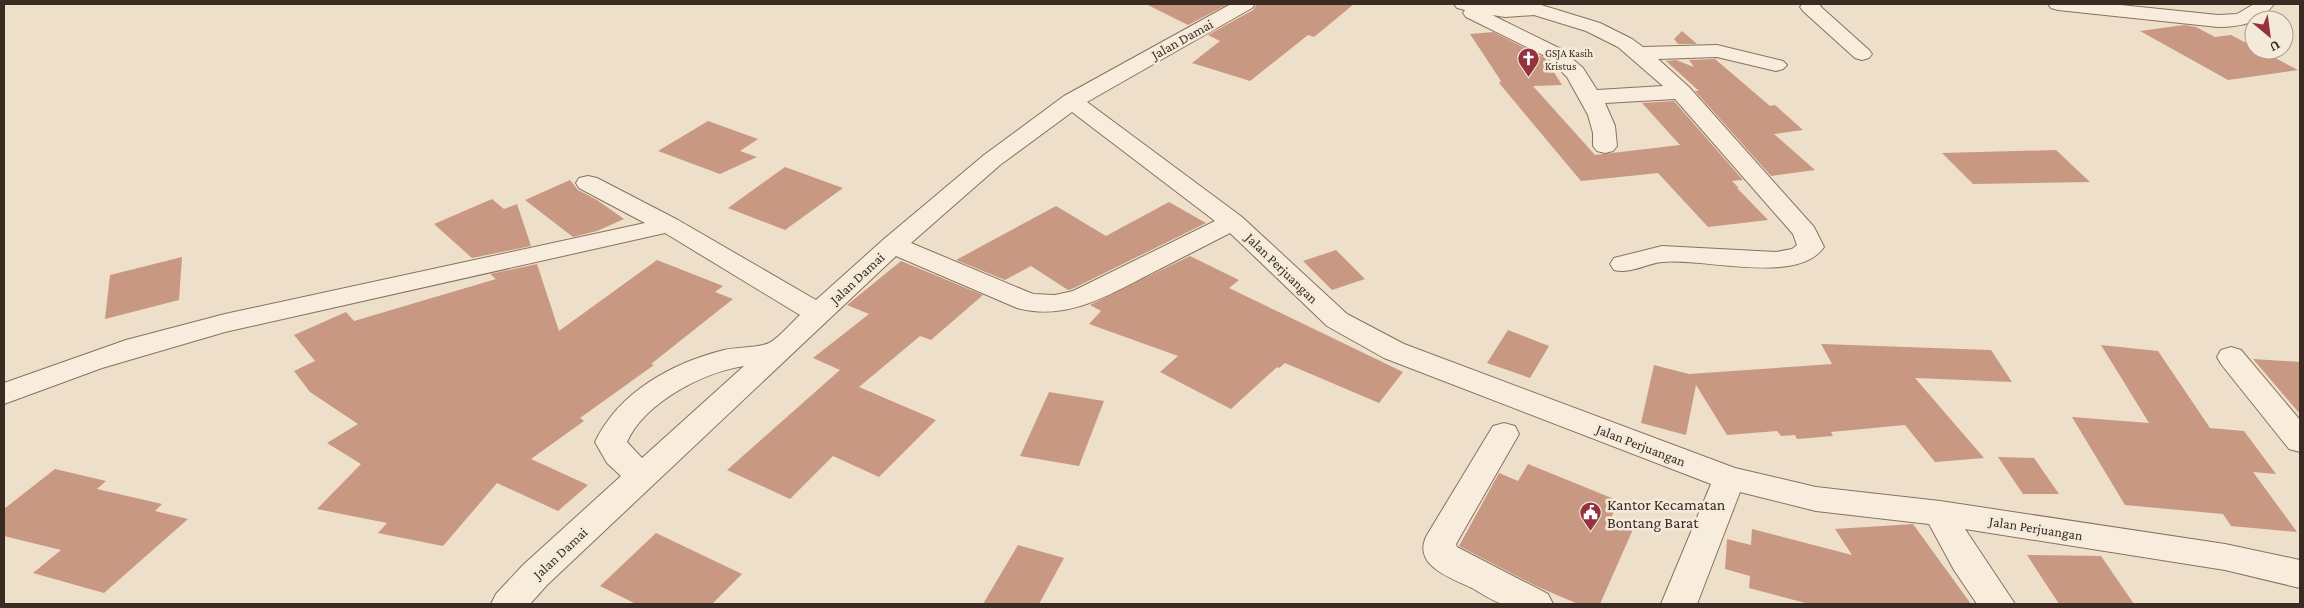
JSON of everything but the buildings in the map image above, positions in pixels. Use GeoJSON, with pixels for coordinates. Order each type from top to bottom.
{"type":"FeatureCollection","features":[{"type":"Feature","properties":{"kind":"street","name":"Jalan Damai"},"geometry":{"type":"LineString","coordinates":[[509,604],[535,575],[893,245],[992,160],[1072,101],[1245,4]]}},
{"type":"Feature","properties":{"kind":"street"},"geometry":{"type":"LineString","coordinates":[[1459,4],[1484,20],[1554,53],[1575,74],[1590,98],[1606,132],[1605,146]]}},
{"type":"Feature","properties":{"kind":"street"},"geometry":{"type":"LineString","coordinates":[[1464,4],[1505,11],[1537,6],[1593,27],[1639,53],[1681,92],[1805,232],[1812,247],[1800,256],[1776,260],[1662,254],[1624,264]]}},
{"type":"Feature","properties":{"kind":"street"},"geometry":{"type":"LineString","coordinates":[[1812,4],[1810,7],[1862,54]]}},
{"type":"Feature","properties":{"kind":"street"},"geometry":{"type":"LineString","coordinates":[[2058,4],[2190,19],[2236,20],[2250,16],[2264,4]]}},
{"type":"Feature","properties":{"kind":"street"},"geometry":{"type":"LineString","coordinates":[[2211,4],[2236,20]]}},
{"type":"Feature","properties":{"kind":"street"},"geometry":{"type":"LineString","coordinates":[[1639,53],[1717,51],[1776,65]]}},
{"type":"Feature","properties":{"kind":"street"},"geometry":{"type":"LineString","coordinates":[[1590,98],[1681,92]]}},
{"type":"Feature","properties":{"kind":"street","name":"Jalan Perjuangan"},"geometry":{"type":"LineString","coordinates":[[1072,101],[1234,222],[1337,320],[1394,351],[1729,478],[1816,499],[1940,513],[2225,557],[2300,574]]}},
{"type":"Feature","properties":{"kind":"street"},"geometry":{"type":"LineString","coordinates":[[588,183],[668,225],[819,314]]}},
{"type":"Feature","properties":{"kind":"street"},"geometry":{"type":"LineString","coordinates":[[893,245],[1027,302],[1046,305],[1064,303],[1083,297],[1234,222]]}},
{"type":"Feature","properties":{"kind":"street"},"geometry":{"type":"LineString","coordinates":[[4,394],[80,365],[179,334],[255,315],[668,225]]}},
{"type":"Feature","properties":{"kind":"street"},"geometry":{"type":"LineString","coordinates":[[642,477],[618,455],[611,442],[615,429],[638,406],[660,387],[719,361],[778,352]]}},
{"type":"Feature","properties":{"kind":"street"},"geometry":{"type":"LineString","coordinates":[[2232,357],[2300,441]]}},
{"type":"Feature","properties":{"kind":"street"},"geometry":{"type":"LineString","coordinates":[[1504,434],[1439,544],[1442,554],[1451,562],[1534,604]]}},
{"type":"Feature","properties":{"kind":"street"},"geometry":{"type":"LineString","coordinates":[[1679,604],[1729,478]]}},
{"type":"Feature","properties":{"kind":"street"},"geometry":{"type":"LineString","coordinates":[[1940,513],[1956,547],[1976,579],[1997,604]]}},
{"type":"Feature","properties":{"kind":"place","name":"GSJA Kasih Kristus"},"geometry":{"type":"Point","coordinates":[1529,78]}},
{"type":"Feature","properties":{"kind":"place","name":"Kantor Kecamatan Bontang Barat"},"geometry":{"type":"Point","coordinates":[1591,532]}}]}
